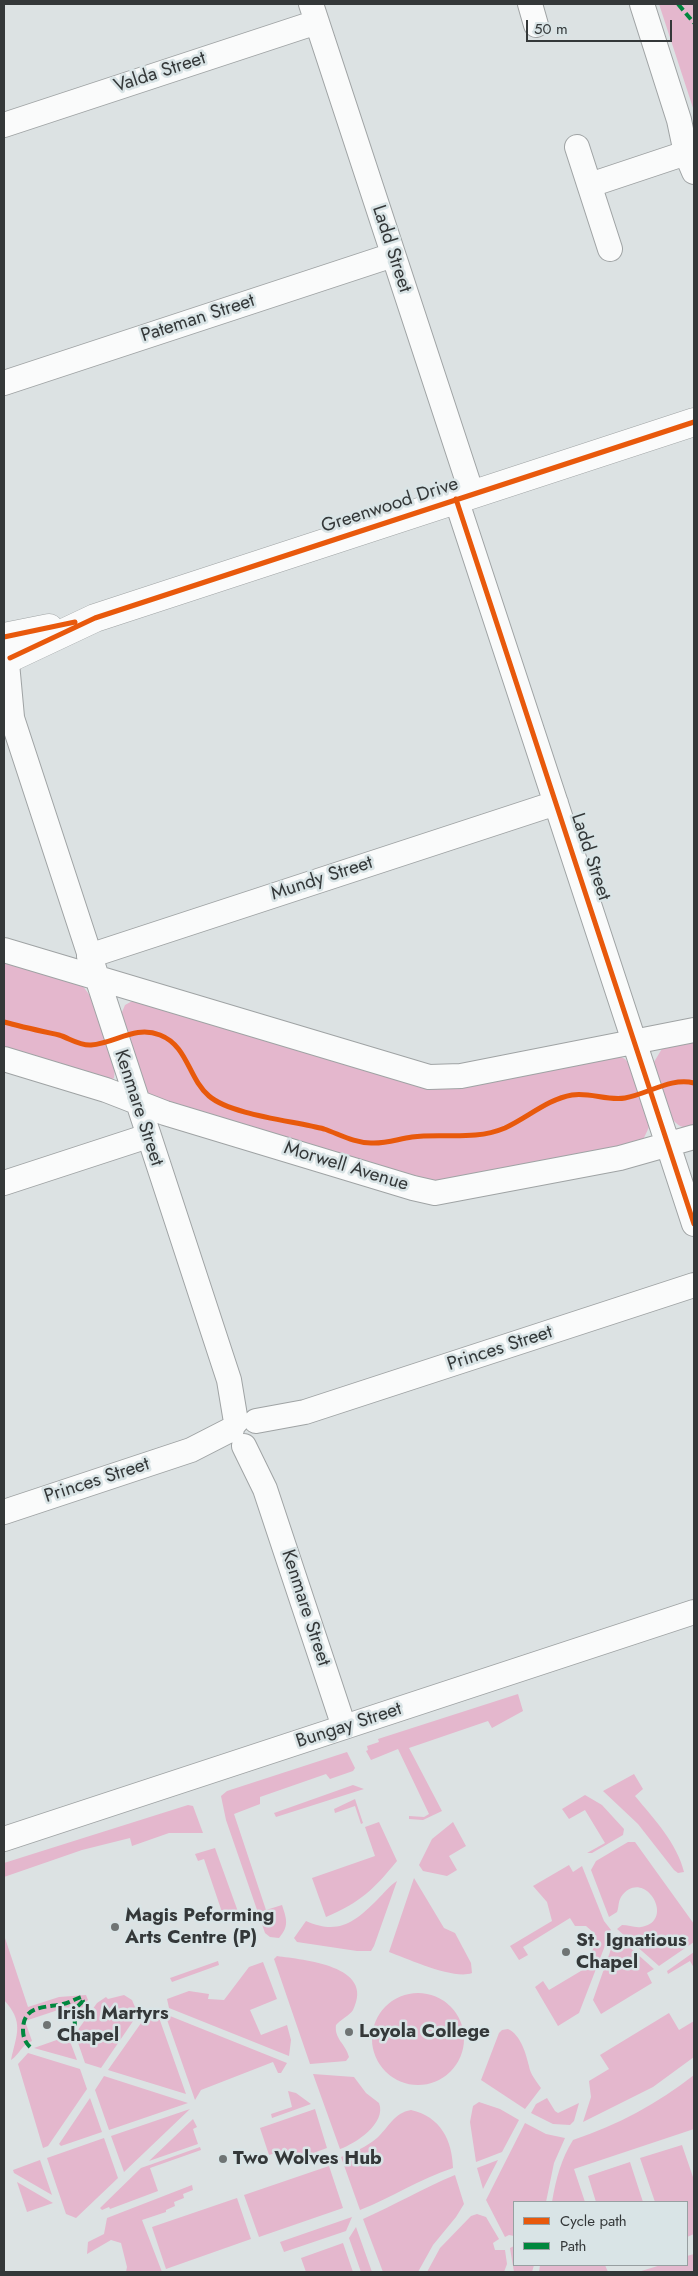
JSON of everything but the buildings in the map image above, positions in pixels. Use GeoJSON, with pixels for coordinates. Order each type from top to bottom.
{"type":"FeatureCollection","features":[{"type":"Feature","properties":{"kind":"street"},"geometry":{"type":"LineString","coordinates":[[590,184],[690,163],[679,120],[642,4]]}},
{"type":"Feature","properties":{"kind":"street","name":"Valda Street"},"geometry":{"type":"LineString","coordinates":[[4,125],[314,13]]}},
{"type":"Feature","properties":{"kind":"street","name":"Ladd Street"},"geometry":{"type":"LineString","coordinates":[[314,13],[393,255],[556,802],[694,1224]]}},
{"type":"Feature","properties":{"kind":"street"},"geometry":{"type":"LineString","coordinates":[[577,147],[610,249]]}},
{"type":"Feature","properties":{"kind":"street","name":"Pateman Street"},"geometry":{"type":"LineString","coordinates":[[4,383],[393,255]]}},
{"type":"Feature","properties":{"kind":"street","name":"Greenwood Drive"},"geometry":{"type":"LineString","coordinates":[[6,652],[96,618],[694,422]]}},
{"type":"Feature","properties":{"kind":"street","name":"Kenmare Street"},"geometry":{"type":"LineString","coordinates":[[6,652],[8,711],[344,1727]]}},
{"type":"Feature","properties":{"kind":"street","name":"Mundy Street"},"geometry":{"type":"LineString","coordinates":[[92,967],[556,802]]}},
{"type":"Feature","properties":{"kind":"street"},"geometry":{"type":"LineString","coordinates":[[4,950],[92,967],[434,1077],[461,1076],[694,1030]]}},
{"type":"Feature","properties":{"kind":"street","name":"Morwell Avenue"},"geometry":{"type":"LineString","coordinates":[[4,1059],[106,1090],[165,1113],[413,1188],[435,1192],[610,1160],[694,1136]]}},
{"type":"Feature","properties":{"kind":"street"},"geometry":{"type":"LineString","coordinates":[[4,1183],[148,1136]]}},
{"type":"Feature","properties":{"kind":"street","name":"Princes Street"},"geometry":{"type":"LineString","coordinates":[[4,1512],[694,1285]]}},
{"type":"Feature","properties":{"kind":"street","name":"Bungay Street"},"geometry":{"type":"LineString","coordinates":[[4,1839],[694,1612]]}},
{"type":"Feature","properties":{"kind":"shaded area"},"geometry":{"type":"Polygon","coordinates":[[[659,4],[694,4],[694,111],[659,4]]]}},
{"type":"Feature","properties":{"kind":"shaded area"},"geometry":{"type":"Polygon","coordinates":[[[4,959],[77,981],[84,988],[91,998],[101,1021],[115,1068],[114,1078],[111,1080],[4,1052],[4,959]]]}},
{"type":"Feature","properties":{"kind":"shaded area"},"geometry":{"type":"Polygon","coordinates":[[[136,999],[416,1081],[617,1055],[625,1059],[630,1065],[650,1125],[642,1142],[445,1185],[151,1097],[146,1092],[120,1017],[125,1005],[136,999]]]}},
{"type":"Feature","properties":{"kind":"shaded area"},"geometry":{"type":"Polygon","coordinates":[[[694,1038],[694,1128],[688,1128],[680,1126],[672,1119],[654,1062],[663,1047],[694,1038]]]}},
{"type":"Feature","properties":{"kind":"shaded area"},"geometry":{"type":"Polygon","coordinates":[[[518,1694],[523,1711],[492,1728],[488,1721],[409,1748],[442,1811],[423,1820],[409,1819],[409,1816],[424,1817],[429,1814],[398,1749],[371,1760],[366,1751],[368,1750],[367,1746],[379,1742],[378,1739],[518,1694]]]}},
{"type":"Feature","properties":{"kind":"shaded area"},"geometry":{"type":"Polygon","coordinates":[[[347,1752],[355,1768],[353,1771],[330,1779],[326,1774],[260,1797],[260,1804],[234,1814],[266,1910],[282,1905],[284,1910],[286,1926],[284,1930],[279,1938],[270,1937],[265,1933],[226,1820],[221,1796],[227,1791],[347,1752]]]}},
{"type":"Feature","properties":{"kind":"shaded area"},"geometry":{"type":"Polygon","coordinates":[[[634,1774],[643,1789],[635,1796],[670,1841],[681,1861],[684,1872],[678,1873],[674,1870],[638,1824],[603,1791],[634,1774]]]}},
{"type":"Feature","properties":{"kind":"shaded area"},"geometry":{"type":"Polygon","coordinates":[[[353,1785],[364,1789],[276,1817],[274,1813],[353,1785]]]}},
{"type":"Feature","properties":{"kind":"shaded area"},"geometry":{"type":"Polygon","coordinates":[[[585,1795],[602,1805],[624,1829],[623,1835],[592,1853],[587,1853],[605,1843],[585,1810],[569,1819],[562,1809],[585,1795]]]}},
{"type":"Feature","properties":{"kind":"shaded area"},"geometry":{"type":"Polygon","coordinates":[[[355,1799],[363,1823],[361,1824],[355,1806],[335,1813],[334,1809],[355,1799]]]}},
{"type":"Feature","properties":{"kind":"shaded area"},"geometry":{"type":"Polygon","coordinates":[[[188,1805],[193,1806],[203,1833],[169,1833],[132,1846],[130,1838],[82,1850],[4,1877],[4,1863],[188,1805]]]}},
{"type":"Feature","properties":{"kind":"shaded area"},"geometry":{"type":"Polygon","coordinates":[[[379,1822],[397,1861],[366,1894],[326,1917],[312,1878],[375,1856],[365,1827],[379,1822]]]}},
{"type":"Feature","properties":{"kind":"shaded area"},"geometry":{"type":"Polygon","coordinates":[[[453,1822],[466,1846],[449,1856],[457,1870],[447,1876],[423,1871],[419,1865],[432,1839],[453,1822]]]}},
{"type":"Feature","properties":{"kind":"shaded area"},"geometry":{"type":"Polygon","coordinates":[[[628,1842],[635,1842],[694,1924],[694,1942],[659,1966],[617,1929],[622,1925],[641,1927],[652,1923],[657,1915],[657,1906],[653,1898],[647,1891],[639,1887],[630,1889],[621,1897],[617,1912],[609,1917],[591,1870],[596,1861],[628,1842]]]}},
{"type":"Feature","properties":{"kind":"shaded area"},"geometry":{"type":"Polygon","coordinates":[[[215,1848],[241,1920],[225,1921],[204,1859],[198,1861],[195,1854],[215,1848]]]}},
{"type":"Feature","properties":{"kind":"shaded area"},"geometry":{"type":"Polygon","coordinates":[[[569,1865],[573,1872],[582,1866],[604,1921],[611,1930],[579,2013],[558,2026],[535,1987],[543,1981],[549,1990],[596,1962],[591,1953],[596,1943],[594,1933],[586,1926],[575,1926],[570,1918],[523,1947],[528,1955],[519,1960],[510,1946],[552,1921],[547,1902],[533,1886],[569,1865]]]}},
{"type":"Feature","properties":{"kind":"shaded area"},"geometry":{"type":"Polygon","coordinates":[[[414,1878],[444,1928],[455,1933],[471,1963],[472,1973],[454,1974],[419,1964],[389,1952],[414,1878]]]}},
{"type":"Feature","properties":{"kind":"shaded area"},"geometry":{"type":"Polygon","coordinates":[[[397,1881],[371,1951],[357,1951],[297,1942],[294,1938],[306,1921],[327,1927],[336,1927],[353,1920],[369,1908],[397,1881]]]}},
{"type":"Feature","properties":{"kind":"shaded area"},"geometry":{"type":"Polygon","coordinates":[[[4,1935],[28,2007],[59,1997],[86,1995],[88,2000],[72,2021],[69,2011],[63,2013],[61,2009],[25,2021],[32,2041],[25,2045],[11,2060],[17,2035],[17,2022],[4,2000],[4,1935]]]}},
{"type":"Feature","properties":{"kind":"shaded area"},"geometry":{"type":"Polygon","coordinates":[[[616,1935],[654,1969],[647,1973],[652,1983],[601,2014],[593,2000],[616,1935]]]}},
{"type":"Feature","properties":{"kind":"shaded area"},"geometry":{"type":"Polygon","coordinates":[[[694,1952],[694,1968],[690,1961],[668,1974],[667,1971],[694,1952]]]}},
{"type":"Feature","properties":{"kind":"shaded area"},"geometry":{"type":"Polygon","coordinates":[[[277,1956],[319,1963],[346,1974],[354,1983],[357,1995],[353,2010],[336,2025],[338,2038],[349,2057],[346,2061],[310,2064],[274,1959],[277,1956]]]}},
{"type":"Feature","properties":{"kind":"shaded area"},"geometry":{"type":"Polygon","coordinates":[[[218,1961],[219,1965],[172,1982],[170,1978],[218,1961]]]}},
{"type":"Feature","properties":{"kind":"shaded area"},"geometry":{"type":"Polygon","coordinates":[[[263,1962],[277,1999],[250,2010],[261,2035],[287,2025],[291,2040],[289,2056],[169,2008],[167,1999],[189,1991],[209,1994],[208,1999],[224,2000],[249,1967],[263,1962]]]}},
{"type":"Feature","properties":{"kind":"shaded area"},"geometry":{"type":"Polygon","coordinates":[[[418,1993],[435,1997],[450,2007],[460,2022],[464,2039],[460,2056],[450,2071],[435,2081],[418,2085],[401,2081],[386,2071],[376,2056],[372,2039],[376,2022],[386,2007],[401,1997],[418,1993]]]}},
{"type":"Feature","properties":{"kind":"shaded area"},"geometry":{"type":"Polygon","coordinates":[[[124,1995],[132,2000],[135,2007],[138,2006],[140,2011],[101,2068],[85,2063],[75,2034],[97,2003],[106,1997],[108,1999],[124,1995]]]}},
{"type":"Feature","properties":{"kind":"shaded area"},"geometry":{"type":"Polygon","coordinates":[[[157,2012],[186,2094],[108,2070],[146,2016],[157,2012]]]}},
{"type":"Feature","properties":{"kind":"shaded area"},"geometry":{"type":"Polygon","coordinates":[[[669,2013],[679,2030],[694,2021],[694,2057],[653,2087],[583,2122],[591,2097],[589,2081],[609,2069],[600,2055],[669,2013]]]}},
{"type":"Feature","properties":{"kind":"shaded area"},"geometry":{"type":"Polygon","coordinates":[[[165,2014],[287,2063],[281,2073],[278,2073],[273,2062],[201,2090],[195,2100],[165,2014]]]}},
{"type":"Feature","properties":{"kind":"shaded area"},"geometry":{"type":"Polygon","coordinates":[[[508,2029],[520,2040],[531,2072],[541,2088],[525,2109],[481,2080],[499,2033],[502,2030],[508,2029]]]}},
{"type":"Feature","properties":{"kind":"shaded area"},"geometry":{"type":"Polygon","coordinates":[[[68,2036],[77,2060],[34,2048],[68,2036]]]}},
{"type":"Feature","properties":{"kind":"shaded area"},"geometry":{"type":"Polygon","coordinates":[[[28,2053],[80,2069],[87,2089],[48,2146],[43,2148],[18,2064],[28,2053]]]}},
{"type":"Feature","properties":{"kind":"shaded area"},"geometry":{"type":"Polygon","coordinates":[[[313,2074],[354,2077],[366,2093],[379,2103],[380,2111],[374,2125],[354,2143],[340,2149],[313,2074]]]}},
{"type":"Feature","properties":{"kind":"shaded area"},"geometry":{"type":"Polygon","coordinates":[[[694,2075],[694,2129],[574,2169],[585,2201],[552,2201],[565,2154],[573,2140],[606,2128],[666,2095],[694,2075]]]}},
{"type":"Feature","properties":{"kind":"shaded area"},"geometry":{"type":"Polygon","coordinates":[[[104,2076],[188,2103],[109,2130],[95,2090],[104,2076]]]}},
{"type":"Feature","properties":{"kind":"shaded area"},"geometry":{"type":"Polygon","coordinates":[[[288,2091],[296,2093],[311,2104],[272,2118],[271,2114],[292,2107],[288,2091]]]}},
{"type":"Feature","properties":{"kind":"shaded area"},"geometry":{"type":"Polygon","coordinates":[[[90,2098],[102,2132],[61,2146],[59,2144],[90,2098]]]}},
{"type":"Feature","properties":{"kind":"shaded area"},"geometry":{"type":"Polygon","coordinates":[[[547,2098],[558,2113],[579,2103],[574,2121],[570,2125],[553,2124],[531,2113],[536,2104],[547,2098]]]}},
{"type":"Feature","properties":{"kind":"shaded area"},"geometry":{"type":"Polygon","coordinates":[[[479,2102],[500,2109],[519,2120],[502,2152],[476,2162],[470,2122],[473,2106],[479,2102]]]}},
{"type":"Feature","properties":{"kind":"shaded area"},"geometry":{"type":"Polygon","coordinates":[[[190,2109],[124,2172],[111,2136],[190,2109]]]}},
{"type":"Feature","properties":{"kind":"shaded area"},"geometry":{"type":"Polygon","coordinates":[[[315,2109],[327,2148],[291,2161],[287,2149],[269,2155],[260,2128],[315,2109]]]}},
{"type":"Feature","properties":{"kind":"shaded area"},"geometry":{"type":"Polygon","coordinates":[[[411,2110],[430,2118],[443,2131],[450,2148],[453,2168],[429,2177],[360,2210],[341,2157],[369,2144],[396,2117],[411,2110]]]}},
{"type":"Feature","properties":{"kind":"shaded area"},"geometry":{"type":"Polygon","coordinates":[[[193,2119],[197,2127],[193,2129],[198,2144],[149,2161],[193,2119]]]}},
{"type":"Feature","properties":{"kind":"shaded area"},"geometry":{"type":"Polygon","coordinates":[[[525,2123],[546,2134],[565,2138],[554,2163],[546,2201],[513,2201],[513,2236],[505,2237],[486,2200],[525,2123]]]}},
{"type":"Feature","properties":{"kind":"shaded area"},"geometry":{"type":"Polygon","coordinates":[[[104,2138],[118,2178],[76,2218],[66,2214],[47,2158],[104,2138]]]}},
{"type":"Feature","properties":{"kind":"shaded area"},"geometry":{"type":"Polygon","coordinates":[[[682,2145],[694,2180],[694,2234],[688,2237],[688,2201],[655,2201],[640,2158],[682,2145]]]}},
{"type":"Feature","properties":{"kind":"shaded area"},"geometry":{"type":"Polygon","coordinates":[[[200,2147],[201,2150],[150,2168],[158,2191],[110,2209],[109,2207],[102,2210],[100,2208],[141,2168],[200,2147]]]}},
{"type":"Feature","properties":{"kind":"shaded area"},"geometry":{"type":"Polygon","coordinates":[[[40,2160],[52,2195],[14,2173],[13,2170],[40,2160]]]}},
{"type":"Feature","properties":{"kind":"shaded area"},"geometry":{"type":"Polygon","coordinates":[[[498,2160],[483,2189],[477,2168],[498,2160]]]}},
{"type":"Feature","properties":{"kind":"shaded area"},"geometry":{"type":"Polygon","coordinates":[[[630,2162],[643,2201],[596,2201],[588,2176],[630,2162]]]}},
{"type":"Feature","properties":{"kind":"shaded area"},"geometry":{"type":"Polygon","coordinates":[[[329,2166],[343,2208],[259,2237],[244,2195],[329,2166]]]}},
{"type":"Feature","properties":{"kind":"shaded area"},"geometry":{"type":"Polygon","coordinates":[[[455,2175],[464,2204],[433,2245],[418,2272],[383,2272],[363,2219],[455,2175]]]}},
{"type":"Feature","properties":{"kind":"shaded area"},"geometry":{"type":"Polygon","coordinates":[[[17,2182],[53,2203],[27,2212],[17,2182]]]}},
{"type":"Feature","properties":{"kind":"shaded area"},"geometry":{"type":"Polygon","coordinates":[[[192,2185],[193,2190],[183,2194],[184,2198],[174,2202],[175,2206],[166,2210],[166,2212],[142,2220],[162,2272],[126,2272],[127,2267],[121,2243],[111,2240],[87,2254],[88,2242],[104,2234],[107,2218],[192,2185]]]}},
{"type":"Feature","properties":{"kind":"shaded area"},"geometry":{"type":"Polygon","coordinates":[[[237,2198],[251,2239],[166,2269],[152,2227],[237,2198]]]}},
{"type":"Feature","properties":{"kind":"shaded area"},"geometry":{"type":"Polygon","coordinates":[[[477,2214],[486,2217],[499,2239],[493,2243],[495,2250],[505,2250],[507,2264],[504,2272],[427,2272],[440,2248],[471,2216],[477,2214]]]}},
{"type":"Feature","properties":{"kind":"shaded area"},"geometry":{"type":"Polygon","coordinates":[[[352,2217],[346,2231],[284,2252],[280,2242],[352,2217]]]}},
{"type":"Feature","properties":{"kind":"shaded area"},"geometry":{"type":"Polygon","coordinates":[[[356,2227],[372,2272],[361,2272],[349,2238],[356,2227]]]}},
{"type":"Feature","properties":{"kind":"shaded area"},"geometry":{"type":"Polygon","coordinates":[[[343,2243],[353,2272],[306,2272],[301,2258],[343,2243]]]}},
{"type":"Feature","properties":{"kind":"shaded area"},"geometry":{"type":"Polygon","coordinates":[[[513,2246],[513,2266],[510,2248],[513,2246]]]}},
{"type":"Feature","properties":{"kind":"shaded area"},"geometry":{"type":"Polygon","coordinates":[[[694,2254],[694,2272],[638,2272],[658,2266],[688,2266],[688,2256],[694,2254]]]}},
{"type":"Feature","properties":{"kind":"shaded area"},"geometry":{"type":"Polygon","coordinates":[[[513,2266],[534,2266],[532,2272],[514,2272],[513,2266]]]}},
{"type":"Feature","properties":{"kind":"shaded area"},"geometry":{"type":"Polygon","coordinates":[[[540,2266],[605,2266],[608,2272],[539,2272],[540,2266]]]}},
{"type":"Feature","properties":{"kind":"marked path"},"geometry":{"type":"LineString","coordinates":[[678,4],[694,23]]}},
{"type":"Feature","properties":{"kind":"marked path"},"geometry":{"type":"LineString","coordinates":[[30,2047],[24,2037],[24,2022],[27,2016],[36,2009],[65,2003],[81,1997],[83,2001],[74,2010],[75,2026]]}},
{"type":"Feature","properties":{"kind":"cycle path"},"geometry":{"type":"LineString","coordinates":[[10,658],[95,618],[694,422]]}},
{"type":"Feature","properties":{"kind":"cycle path"},"geometry":{"type":"LineString","coordinates":[[456,499],[694,1224]]}},
{"type":"Feature","properties":{"kind":"cycle path"},"geometry":{"type":"LineString","coordinates":[[4,637],[75,622]]}},
{"type":"Feature","properties":{"kind":"cycle path"},"geometry":{"type":"LineString","coordinates":[[4,1022],[59,1035],[87,1045],[100,1044],[134,1033],[151,1032],[160,1035],[177,1047],[202,1089],[219,1103],[247,1113],[324,1129],[365,1143],[381,1143],[424,1136],[470,1136],[493,1132],[505,1128],[554,1100],[563,1097],[579,1094],[618,1099],[634,1096],[677,1082],[694,1083]]}},
{"type":"Feature","properties":{"kind":"place","name":"Magis Peforming Arts Centre (P)"},"geometry":{"type":"Point","coordinates":[115,1927]}},
{"type":"Feature","properties":{"kind":"place","name":"St. Ignatious Chapel"},"geometry":{"type":"Point","coordinates":[566,1952]}},
{"type":"Feature","properties":{"kind":"place","name":"Irish Martyrs Chapel"},"geometry":{"type":"Point","coordinates":[47,2025]}},
{"type":"Feature","properties":{"kind":"place","name":"Loyola College"},"geometry":{"type":"Point","coordinates":[349,2032]}},
{"type":"Feature","properties":{"kind":"place","name":"Two Wolves Hub"},"geometry":{"type":"Point","coordinates":[223,2159]}}]}
